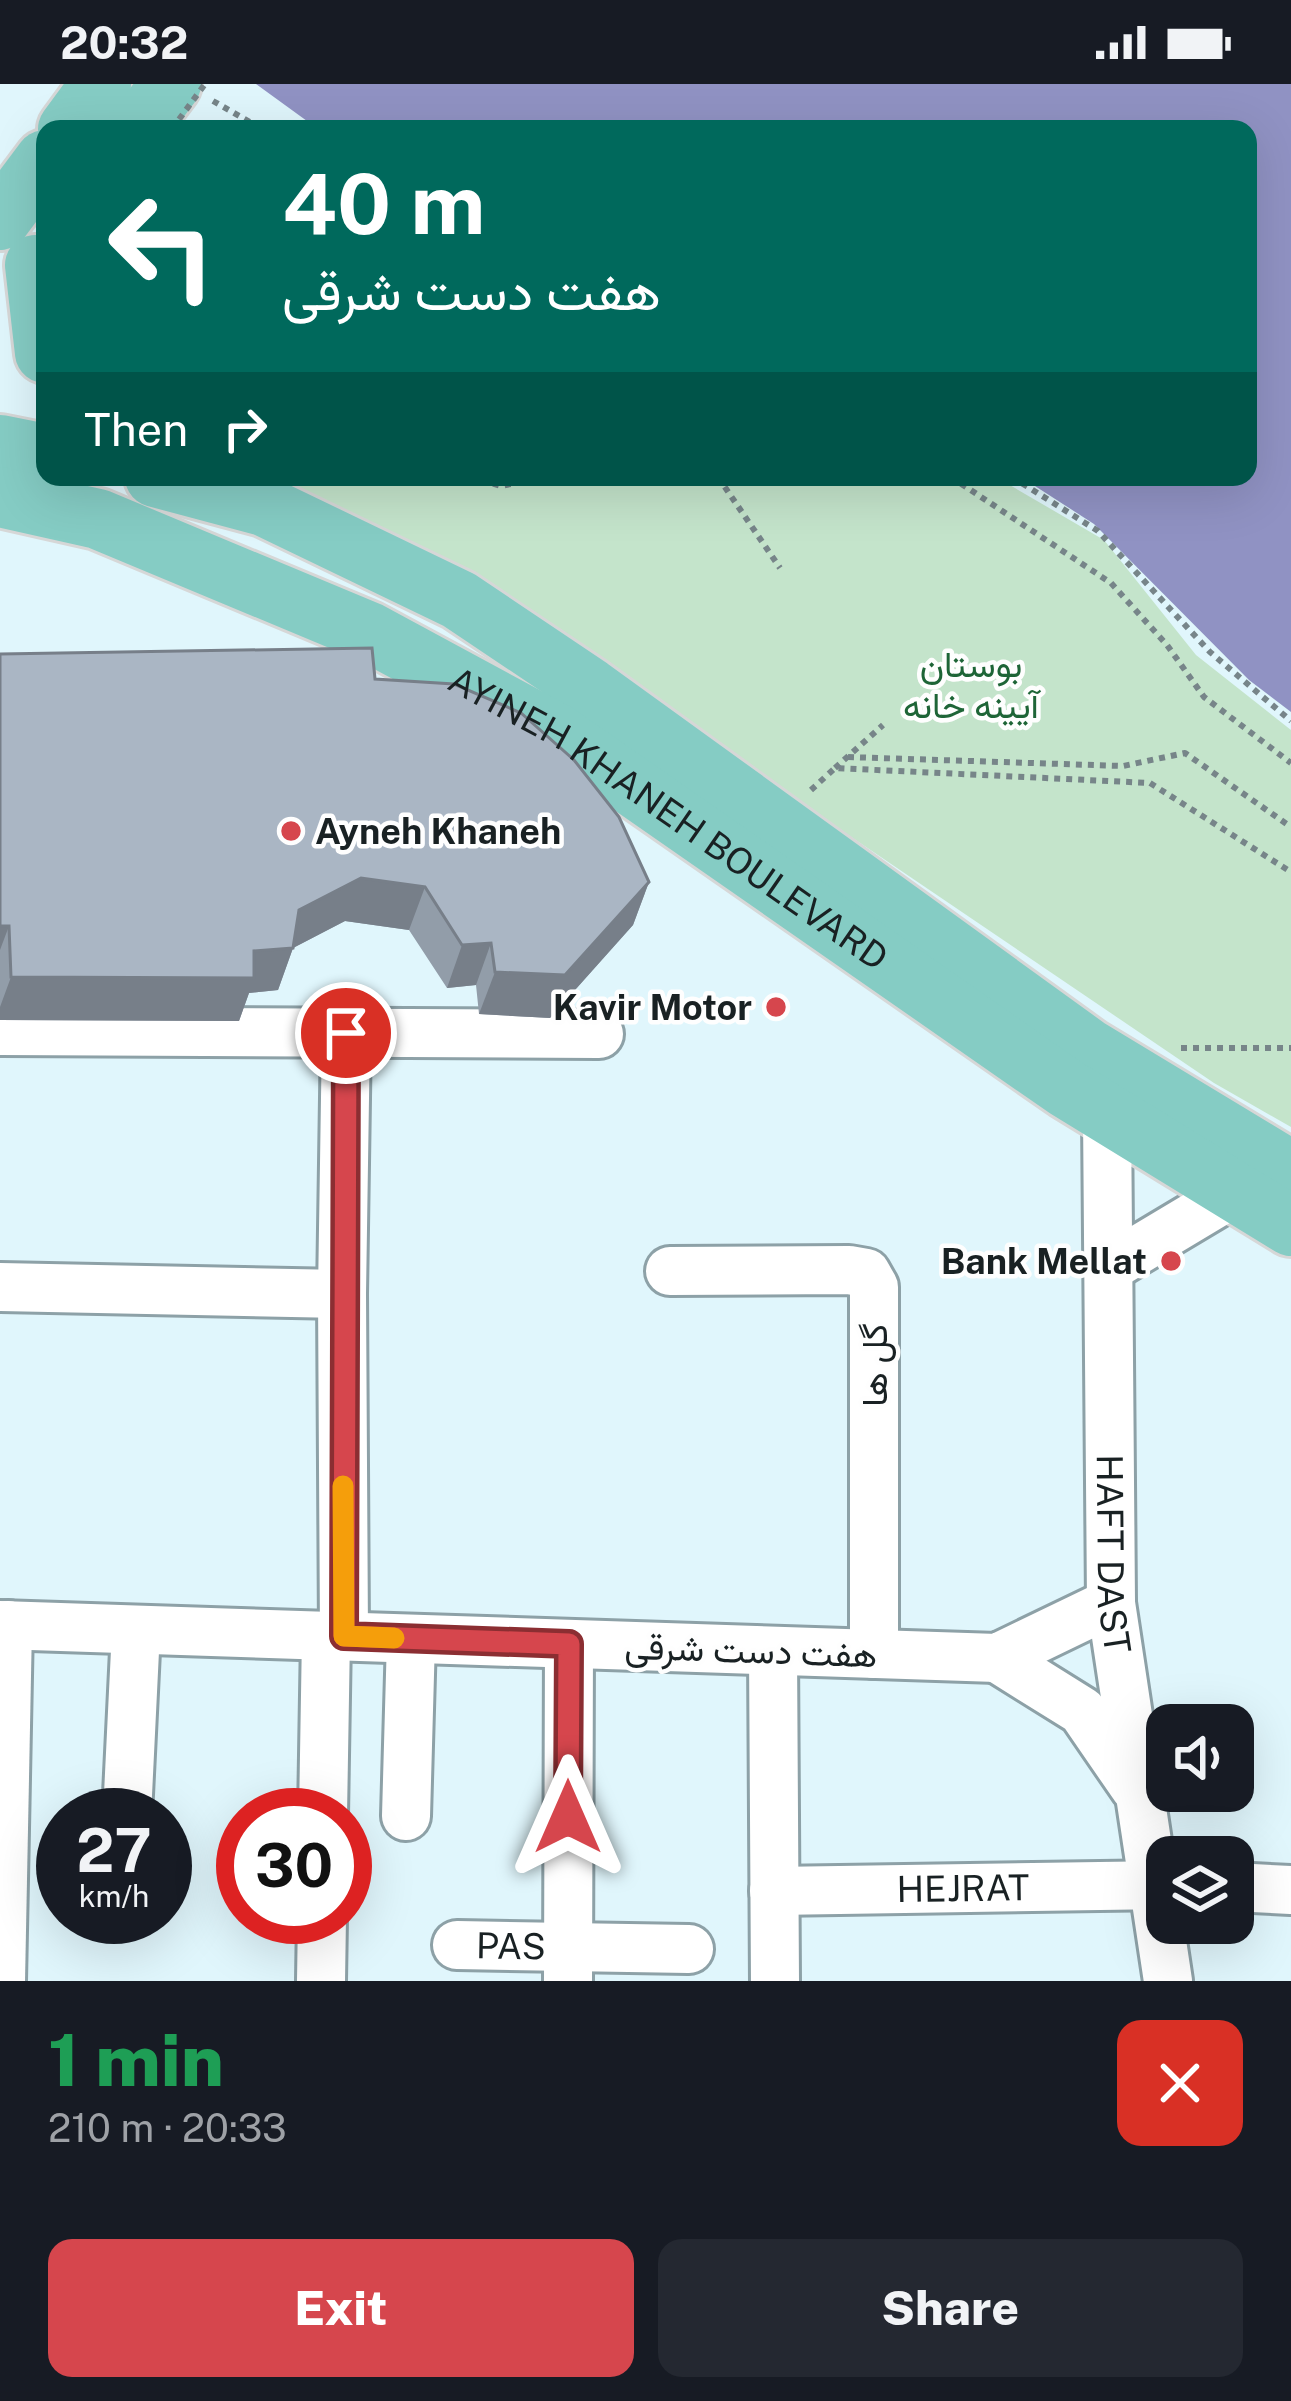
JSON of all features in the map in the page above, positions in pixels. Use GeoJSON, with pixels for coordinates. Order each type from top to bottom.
{"type":"FeatureCollection","features":[{"type":"Feature","properties":{"kind":"main road"},"geometry":{"type":"LineString","coordinates":[[75,120],[101,84]]}},
{"type":"Feature","properties":{"kind":"main road"},"geometry":{"type":"LineString","coordinates":[[0,319],[27,246],[36,203]]}},
{"type":"Feature","properties":{"kind":"main road"},"geometry":{"type":"LineString","coordinates":[[27,246],[36,300]]}},
{"type":"Feature","properties":{"kind":"main road"},"geometry":{"type":"LineString","coordinates":[[0,445],[36,452]]}},
{"type":"Feature","properties":{"kind":"main road","name":"AYINEH KHANEH BOULEVARD"},"geometry":{"type":"LineString","coordinates":[[189,486],[264,506],[459,600],[590,688],[1089,1049],[1291,1171]]}},
{"type":"Feature","properties":{"kind":"main road","name":"AYINEH KHANEH BOULEVARD"},"geometry":{"type":"LineString","coordinates":[[0,497],[98,519],[396,647],[556,733],[1107,1113],[1291,1226]]}},
{"type":"Feature","properties":{"kind":"main road"},"geometry":{"type":"LineString","coordinates":[[0,538],[98,519]]}},
{"type":"Feature","properties":{"kind":"main road"},"geometry":{"type":"LineString","coordinates":[[396,647],[397,609],[424,583]]}},
{"type":"Feature","properties":{"kind":"street"},"geometry":{"type":"LineString","coordinates":[[0,1031],[599,1034]]}},
{"type":"Feature","properties":{"kind":"street"},"geometry":{"type":"LineString","coordinates":[[325,1788],[335,1636],[346,1033]]}},
{"type":"Feature","properties":{"kind":"street","name":"HAFT DAST"},"geometry":{"type":"LineString","coordinates":[[1107,1113],[1111,1603],[1149,1836]]}},
{"type":"Feature","properties":{"kind":"street"},"geometry":{"type":"LineString","coordinates":[[1108,1268],[1235,1192]]}},
{"type":"Feature","properties":{"kind":"street","name":"گل ها"},"geometry":{"type":"LineString","coordinates":[[670,1271],[849,1270],[866,1273],[874,1287],[874,1654]]}},
{"type":"Feature","properties":{"kind":"street"},"geometry":{"type":"LineString","coordinates":[[0,1287],[342,1294]]}},
{"type":"Feature","properties":{"kind":"street"},"geometry":{"type":"LineString","coordinates":[[998,1658],[1111,1603]]}},
{"type":"Feature","properties":{"kind":"street"},"geometry":{"type":"LineString","coordinates":[[1,1981],[4,1625]]}},
{"type":"Feature","properties":{"kind":"street","name":"هفت دست شرقی"},"geometry":{"type":"LineString","coordinates":[[4,1625],[998,1658]]}},
{"type":"Feature","properties":{"kind":"street"},"geometry":{"type":"LineString","coordinates":[[128,1788],[136,1630]]}},
{"type":"Feature","properties":{"kind":"street"},"geometry":{"type":"LineString","coordinates":[[406,1816],[411,1639]]}},
{"type":"Feature","properties":{"kind":"street"},"geometry":{"type":"LineString","coordinates":[[568,1964],[569,1644]]}},
{"type":"Feature","properties":{"kind":"street"},"geometry":{"type":"LineString","coordinates":[[773,1651],[775,1981]]}},
{"type":"Feature","properties":{"kind":"street"},"geometry":{"type":"LineString","coordinates":[[998,1658],[1082,1711],[1140,1796]]}},
{"type":"Feature","properties":{"kind":"street","name":"HEJRAT"},"geometry":{"type":"LineString","coordinates":[[774,1891],[1146,1884]]}},
{"type":"Feature","properties":{"kind":"street"},"geometry":{"type":"LineString","coordinates":[[1254,1889],[1291,1890]]}},
{"type":"Feature","properties":{"kind":"street"},"geometry":{"type":"LineString","coordinates":[[321,1981],[322,1944]]}},
{"type":"Feature","properties":{"kind":"street","name":"HAFT DAST"},"geometry":{"type":"LineString","coordinates":[[1165,1944],[1168,1981]]}},
{"type":"Feature","properties":{"kind":"street","name":"PAS"},"geometry":{"type":"LineString","coordinates":[[457,1946],[568,1964],[689,1949]]}},
{"type":"Feature","properties":{"kind":"path"},"geometry":{"type":"LineString","coordinates":[[176,102],[233,120]]}},
{"type":"Feature","properties":{"kind":"path"},"geometry":{"type":"LineString","coordinates":[[724,486],[780,568]]}},
{"type":"Feature","properties":{"kind":"path"},"geometry":{"type":"LineString","coordinates":[[965,486],[1111,583],[1167,645],[1204,697],[1291,763]]}},
{"type":"Feature","properties":{"kind":"path"},"geometry":{"type":"LineString","coordinates":[[1026,486],[1098,531],[1210,652],[1291,722]]}},
{"type":"Feature","properties":{"kind":"path"},"geometry":{"type":"LineString","coordinates":[[808,793],[883,725]]}},
{"type":"Feature","properties":{"kind":"path"},"geometry":{"type":"LineString","coordinates":[[848,757],[1124,766],[1185,753],[1291,827]]}},
{"type":"Feature","properties":{"kind":"path"},"geometry":{"type":"LineString","coordinates":[[835,768],[1150,783],[1291,872]]}},
{"type":"Feature","properties":{"kind":"path"},"geometry":{"type":"LineString","coordinates":[[1163,1048],[1291,1048]]}},
{"type":"Feature","properties":{"kind":"green space","name":"بوستان آیینه خانه"},"geometry":{"type":"Polygon","coordinates":[[[294,486],[1011,486],[1104,540],[1196,655],[1291,730],[1291,1127],[1214,1083],[745,765],[528,608],[294,486]]]}},
{"type":"Feature","properties":{"kind":"water"},"geometry":{"type":"Polygon","coordinates":[[[256,84],[1291,84],[1291,712],[1249,680],[1094,524],[1035,486],[1257,486],[1257,120],[306,120],[256,84]]]}},
{"type":"Feature","properties":{"kind":"building","name":"Ayneh Khaneh"},"geometry":{"type":"Polygon","coordinates":[[[372,648],[375,679],[454,684],[521,713],[574,760],[619,817],[649,882],[565,975],[495,972],[491,943],[462,945],[425,887],[361,878],[299,910],[293,948],[254,951],[254,978],[11,977],[9,926],[0,926],[0,654],[372,648]]]}},
{"type":"Feature","properties":{"kind":"slow traffic"},"geometry":{"type":"LineString","coordinates":[[343,1486],[344,1636],[394,1638]]}},
{"type":"Feature","properties":{"kind":"place","name":"Ayneh Khaneh"},"geometry":{"type":"Point","coordinates":[291,831]}},
{"type":"Feature","properties":{"kind":"place","name":"Kavir Motor"},"geometry":{"type":"Point","coordinates":[776,1007]}},
{"type":"Feature","properties":{"kind":"place","name":"Bank Mellat"},"geometry":{"type":"Point","coordinates":[1171,1261]}},
{"type":"Feature","properties":{"kind":"route"},"geometry":{"type":"LineString","coordinates":[[346,1033],[344,1636],[569,1644],[568,1817]]}}]}
